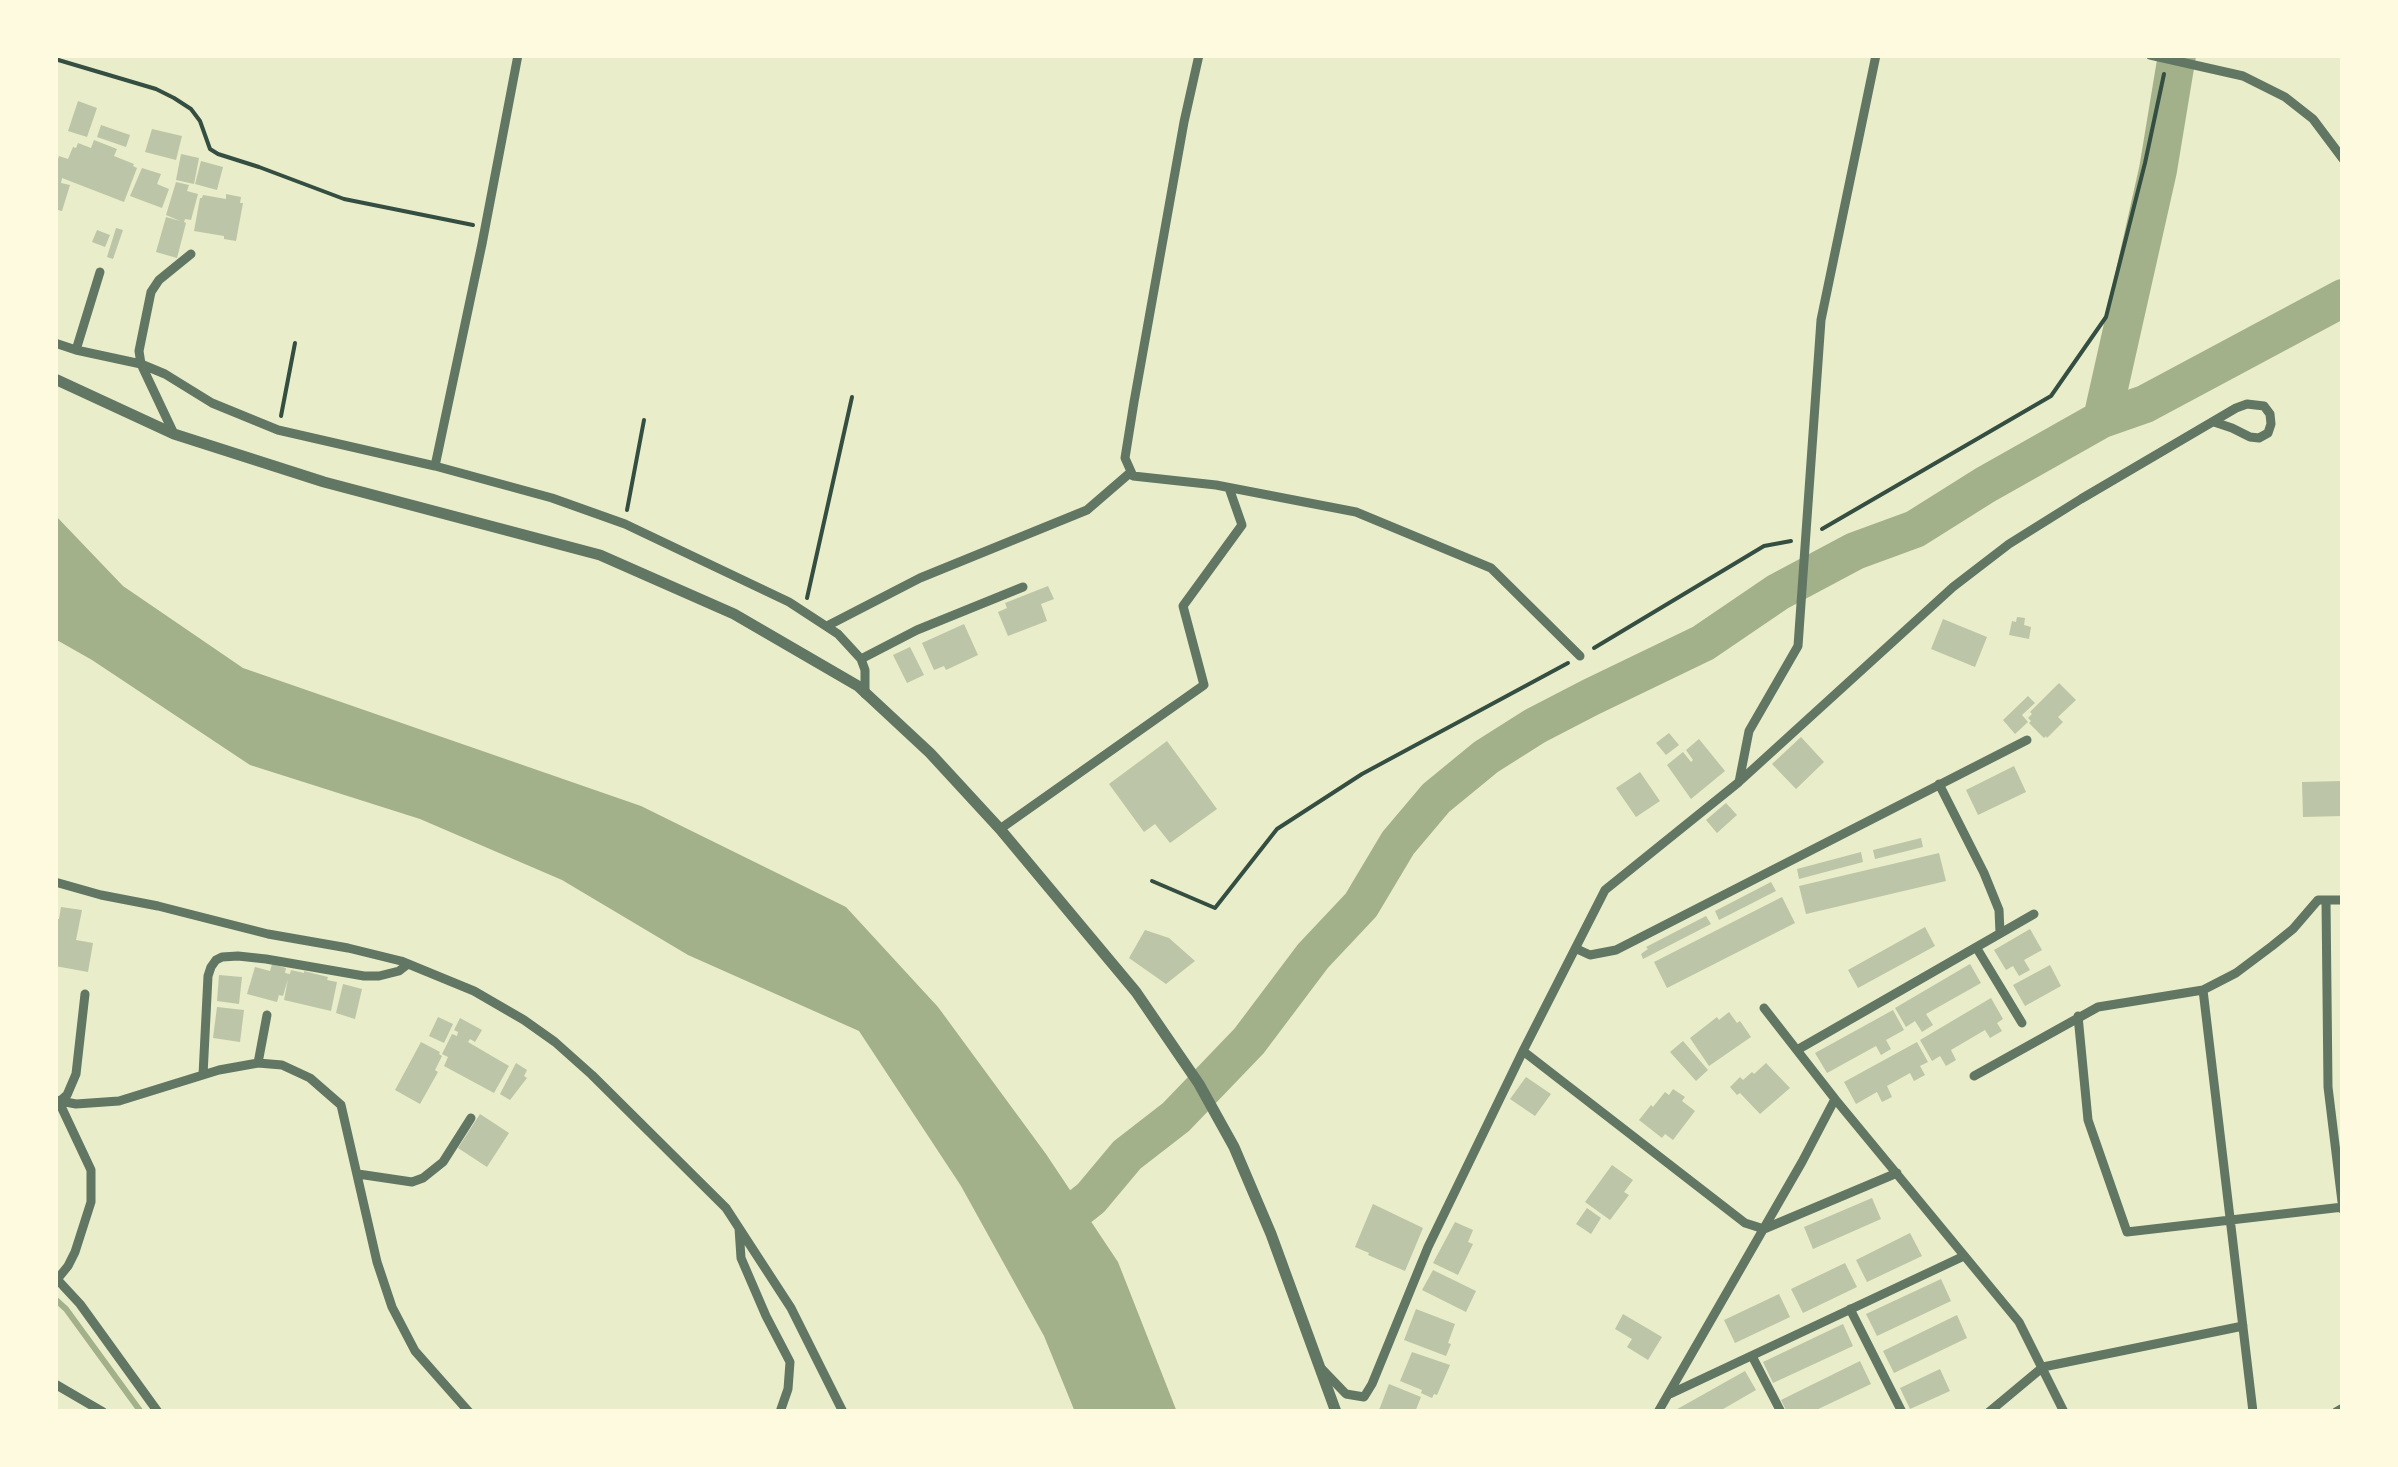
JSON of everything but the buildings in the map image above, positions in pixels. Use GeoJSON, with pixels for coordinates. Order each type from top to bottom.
{"type":"FeatureCollection","features":[{"type":"Feature","properties":{"kind":"street"},"geometry":{"type":"LineString","coordinates":[[435,466],[518,55]]}},
{"type":"Feature","properties":{"kind":"street"},"geometry":{"type":"LineString","coordinates":[[1199,55],[1125,458],[1133,476],[1228,488],[1356,512],[1491,568],[1580,656]]}},
{"type":"Feature","properties":{"kind":"street"},"geometry":{"type":"LineString","coordinates":[[1739,782],[1748,731],[1798,646],[1821,320],[1876,55]]}},
{"type":"Feature","properties":{"kind":"street"},"geometry":{"type":"LineString","coordinates":[[2150,55],[2242,76],[2285,97],[2313,119],[2343,159]]}},
{"type":"Feature","properties":{"kind":"street"},"geometry":{"type":"LineString","coordinates":[[174,434],[138,351],[151,292],[159,280],[191,254]]}},
{"type":"Feature","properties":{"kind":"street"},"geometry":{"type":"LineString","coordinates":[[76,350],[100,272]]}},
{"type":"Feature","properties":{"kind":"street"},"geometry":{"type":"LineString","coordinates":[[55,342],[141,364],[212,403],[278,430],[435,466],[552,498],[625,524],[806,612],[827,626],[860,659],[865,670],[865,694]]}},
{"type":"Feature","properties":{"kind":"street"},"geometry":{"type":"LineString","coordinates":[[55,378],[174,434],[324,482],[600,555],[734,614],[858,686],[930,753],[1000,829],[1136,992],[1199,1084],[1234,1146],[1271,1234],[1336,1412]]}},
{"type":"Feature","properties":{"kind":"street"},"geometry":{"type":"LineString","coordinates":[[1362,1410],[1364,1397],[1428,1247],[1605,890],[1739,782],[1953,587],[2009,544],[2082,499],[2214,422],[2247,404],[2264,406],[2271,424],[2259,438],[2214,422]]}},
{"type":"Feature","properties":{"kind":"street"},"geometry":{"type":"LineString","coordinates":[[827,626],[920,578],[1087,510],[1131,472]]}},
{"type":"Feature","properties":{"kind":"street"},"geometry":{"type":"LineString","coordinates":[[1000,829],[1204,685],[1184,606],[1242,526],[1228,488]]}},
{"type":"Feature","properties":{"kind":"street"},"geometry":{"type":"LineString","coordinates":[[860,659],[917,630],[1023,587]]}},
{"type":"Feature","properties":{"kind":"street"},"geometry":{"type":"LineString","coordinates":[[1577,948],[1590,954],[1616,950],[2027,740]]}},
{"type":"Feature","properties":{"kind":"street"},"geometry":{"type":"LineString","coordinates":[[1939,784],[1984,873],[1999,910],[2000,933]]}},
{"type":"Feature","properties":{"kind":"street"},"geometry":{"type":"LineString","coordinates":[[55,882],[101,896],[408,964],[474,991],[524,1020],[592,1074],[726,1208],[791,1308],[843,1412]]}},
{"type":"Feature","properties":{"kind":"street"},"geometry":{"type":"LineString","coordinates":[[1974,1076],[2098,1007],[2203,990],[2236,973],[2293,930],[2318,900],[2343,900]]}},
{"type":"Feature","properties":{"kind":"street"},"geometry":{"type":"LineString","coordinates":[[2078,1016],[2088,1120],[2127,1232],[2343,1208],[2328,1088],[2326,900]]}},
{"type":"Feature","properties":{"kind":"street"},"geometry":{"type":"LineString","coordinates":[[1797,1050],[2034,914]]}},
{"type":"Feature","properties":{"kind":"street"},"geometry":{"type":"LineString","coordinates":[[1976,947],[2022,1023]]}},
{"type":"Feature","properties":{"kind":"street"},"geometry":{"type":"LineString","coordinates":[[202,1075],[208,976],[216,960],[238,956],[378,976],[408,964]]}},
{"type":"Feature","properties":{"kind":"street"},"geometry":{"type":"LineString","coordinates":[[2203,990],[2253,1412]]}},
{"type":"Feature","properties":{"kind":"street"},"geometry":{"type":"LineString","coordinates":[[57,1101],[67,1094],[76,1074],[84,994]]}},
{"type":"Feature","properties":{"kind":"street"},"geometry":{"type":"LineString","coordinates":[[1764,1008],[2020,1322],[2064,1412]]}},
{"type":"Feature","properties":{"kind":"street"},"geometry":{"type":"LineString","coordinates":[[258,1063],[266,1015]]}},
{"type":"Feature","properties":{"kind":"street"},"geometry":{"type":"LineString","coordinates":[[1523,1051],[1745,1223],[1764,1229],[1897,1173]]}},
{"type":"Feature","properties":{"kind":"street"},"geometry":{"type":"LineString","coordinates":[[57,1101],[119,1102],[219,1070],[258,1063],[282,1065],[310,1078],[341,1105],[377,1262],[396,1317],[415,1350],[469,1412]]}},
{"type":"Feature","properties":{"kind":"street"},"geometry":{"type":"LineString","coordinates":[[1658,1411],[1835,1099]]}},
{"type":"Feature","properties":{"kind":"street"},"geometry":{"type":"LineString","coordinates":[[57,1101],[91,1170],[92,1186],[85,1226],[68,1266],[56,1279],[106,1338],[158,1412]]}},
{"type":"Feature","properties":{"kind":"street"},"geometry":{"type":"LineString","coordinates":[[358,1174],[412,1182],[423,1178],[443,1162],[470,1118]]}},
{"type":"Feature","properties":{"kind":"street"},"geometry":{"type":"LineString","coordinates":[[739,1228],[741,1258],[790,1362],[788,1389],[780,1412]]}},
{"type":"Feature","properties":{"kind":"street"},"geometry":{"type":"LineString","coordinates":[[1668,1395],[1964,1256]]}},
{"type":"Feature","properties":{"kind":"street"},"geometry":{"type":"LineString","coordinates":[[1850,1309],[1902,1412]]}},
{"type":"Feature","properties":{"kind":"street"},"geometry":{"type":"LineString","coordinates":[[1989,1412],[2043,1367],[2243,1326]]}},
{"type":"Feature","properties":{"kind":"street"},"geometry":{"type":"LineString","coordinates":[[1752,1356],[1781,1412]]}},
{"type":"Feature","properties":{"kind":"street"},"geometry":{"type":"LineString","coordinates":[[1322,1369],[1346,1394],[1364,1397]]}},
{"type":"Feature","properties":{"kind":"street"},"geometry":{"type":"LineString","coordinates":[[55,1384],[103,1412]]}},
{"type":"Feature","properties":{"kind":"street"},"geometry":{"type":"LineString","coordinates":[[2336,1412],[2343,1408]]}},
{"type":"Feature","properties":{"kind":"path"},"geometry":{"type":"LineString","coordinates":[[1152,880],[1215,908],[1277,830],[1362,774],[1580,656],[1764,546],[1806,538],[2051,396],[2106,317],[2167,58]]}},
{"type":"Feature","properties":{"kind":"path"},"geometry":{"type":"LineString","coordinates":[[55,59],[174,98],[191,109],[210,149],[218,154],[344,200],[486,228]]}},
{"type":"Feature","properties":{"kind":"path"},"geometry":{"type":"LineString","coordinates":[[278,430],[294,343]]}},
{"type":"Feature","properties":{"kind":"path"},"geometry":{"type":"LineString","coordinates":[[806,612],[852,398]]}},
{"type":"Feature","properties":{"kind":"path"},"geometry":{"type":"LineString","coordinates":[[625,524],[644,420]]}},
{"type":"Feature","properties":{"kind":"shaded area"},"geometry":{"type":"Polygon","coordinates":[[[55,515],[123,586],[243,668],[641,806],[846,907],[938,1007],[1046,1154],[1118,1262],[1177,1412],[1075,1412],[1044,1336],[961,1186],[859,1031],[688,955],[562,880],[420,819],[250,765],[55,639],[55,515]]]}},
{"type":"Feature","properties":{"kind":"waterway"},"geometry":{"type":"LineString","coordinates":[[2102,419],[2158,170],[2177,55]]}},
{"type":"Feature","properties":{"kind":"waterway"},"geometry":{"type":"LineString","coordinates":[[1057,1225],[1091,1198],[1127,1155],[1176,1117],[1249,1041],[1313,956],[1361,905],[1398,843],[1436,798],[1486,757],[1535,726],[1703,643],[1778,592],[1855,551],[1915,529],[2102,419],[2145,404],[2343,298]]}},
{"type":"Feature","properties":{"kind":"waterway"},"geometry":{"type":"LineString","coordinates":[[55,1299],[141,1412]]}}]}
